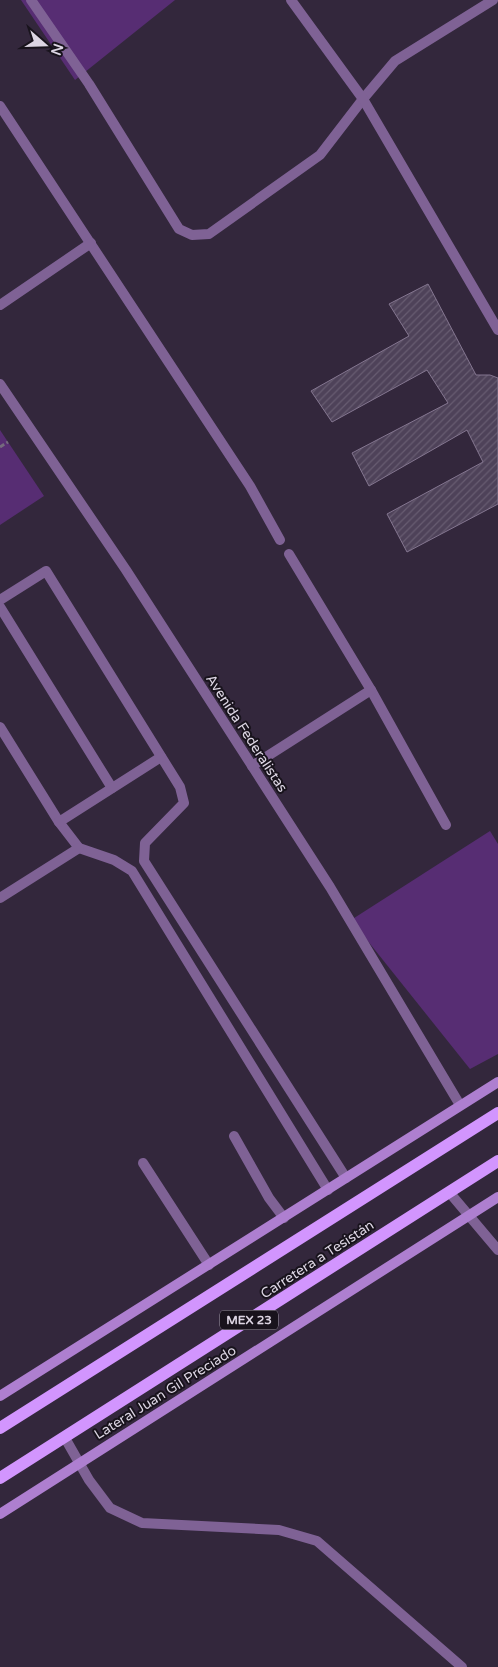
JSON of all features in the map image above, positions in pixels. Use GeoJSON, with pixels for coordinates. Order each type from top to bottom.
{"type":"FeatureCollection","features":[{"type":"Feature","properties":{"kind":"main road"},"geometry":{"type":"LineString","coordinates":[[0,1396],[498,1082]]}},
{"type":"Feature","properties":{"kind":"main road","name":"Carretera a Tesistán"},"geometry":{"type":"LineString","coordinates":[[0,1428],[498,1114]]}},
{"type":"Feature","properties":{"kind":"main road","name":"Carretera a Tesistán"},"geometry":{"type":"LineString","coordinates":[[0,1478],[498,1161]]}},
{"type":"Feature","properties":{"kind":"main road","name":"Lateral Juan Gil Preciado"},"geometry":{"type":"LineString","coordinates":[[0,1514],[498,1198]]}},
{"type":"Feature","properties":{"kind":"street"},"geometry":{"type":"LineString","coordinates":[[31,0],[89,84],[179,228],[192,235],[209,234],[320,155],[363,98],[395,61],[490,1]]}},
{"type":"Feature","properties":{"kind":"street"},"geometry":{"type":"LineString","coordinates":[[291,0],[363,98],[498,330]]}},
{"type":"Feature","properties":{"kind":"street"},"geometry":{"type":"LineString","coordinates":[[0,106],[250,486],[280,540]]}},
{"type":"Feature","properties":{"kind":"street"},"geometry":{"type":"LineString","coordinates":[[0,306],[91,243]]}},
{"type":"Feature","properties":{"kind":"street","name":"Avenida Federalistas"},"geometry":{"type":"LineString","coordinates":[[0,384],[126,570],[330,887],[460,1105]]}},
{"type":"Feature","properties":{"kind":"street"},"geometry":{"type":"LineString","coordinates":[[288,554],[371,690],[446,825]]}},
{"type":"Feature","properties":{"kind":"street"},"geometry":{"type":"LineString","coordinates":[[0,600],[46,571],[180,787],[184,803],[145,843],[144,861],[346,1178]]}},
{"type":"Feature","properties":{"kind":"street"},"geometry":{"type":"LineString","coordinates":[[0,607],[112,788]]}},
{"type":"Feature","properties":{"kind":"street"},"geometry":{"type":"LineString","coordinates":[[252,766],[371,690]]}},
{"type":"Feature","properties":{"kind":"street"},"geometry":{"type":"LineString","coordinates":[[0,727],[59,822],[78,848],[114,860],[132,872],[328,1190]]}},
{"type":"Feature","properties":{"kind":"street"},"geometry":{"type":"LineString","coordinates":[[59,822],[161,757]]}},
{"type":"Feature","properties":{"kind":"street"},"geometry":{"type":"LineString","coordinates":[[0,898],[78,848]]}},
{"type":"Feature","properties":{"kind":"street"},"geometry":{"type":"LineString","coordinates":[[234,1136],[269,1198],[284,1218]]}},
{"type":"Feature","properties":{"kind":"street"},"geometry":{"type":"LineString","coordinates":[[142,1163],[209,1265]]}},
{"type":"Feature","properties":{"kind":"street"},"geometry":{"type":"LineString","coordinates":[[449,1192],[468,1217],[498,1250]]}},
{"type":"Feature","properties":{"kind":"street"},"geometry":{"type":"LineString","coordinates":[[65,1438],[89,1480],[110,1508],[142,1523],[279,1530],[317,1541],[462,1667]]}},
{"type":"Feature","properties":{"kind":"path"},"geometry":{"type":"LineString","coordinates":[[0,447],[8,442]]}},
{"type":"Feature","properties":{"kind":"shaded area"},"geometry":{"type":"Polygon","coordinates":[[[21,0],[175,0],[75,80],[21,0]]]}},
{"type":"Feature","properties":{"kind":"shaded area"},"geometry":{"type":"Polygon","coordinates":[[[0,430],[44,496],[0,525],[0,430]]]}},
{"type":"Feature","properties":{"kind":"shaded area"},"geometry":{"type":"Polygon","coordinates":[[[490,831],[498,844],[498,1054],[470,1069],[351,920],[490,831]]]}},
{"type":"Feature","properties":{"kind":"building"},"geometry":{"type":"Polygon","coordinates":[[[428,284],[476,375],[490,375],[498,378],[498,504],[407,552],[387,514],[483,462],[467,430],[369,486],[352,453],[448,403],[427,370],[332,422],[311,391],[409,336],[389,304],[428,284]]]}}]}
